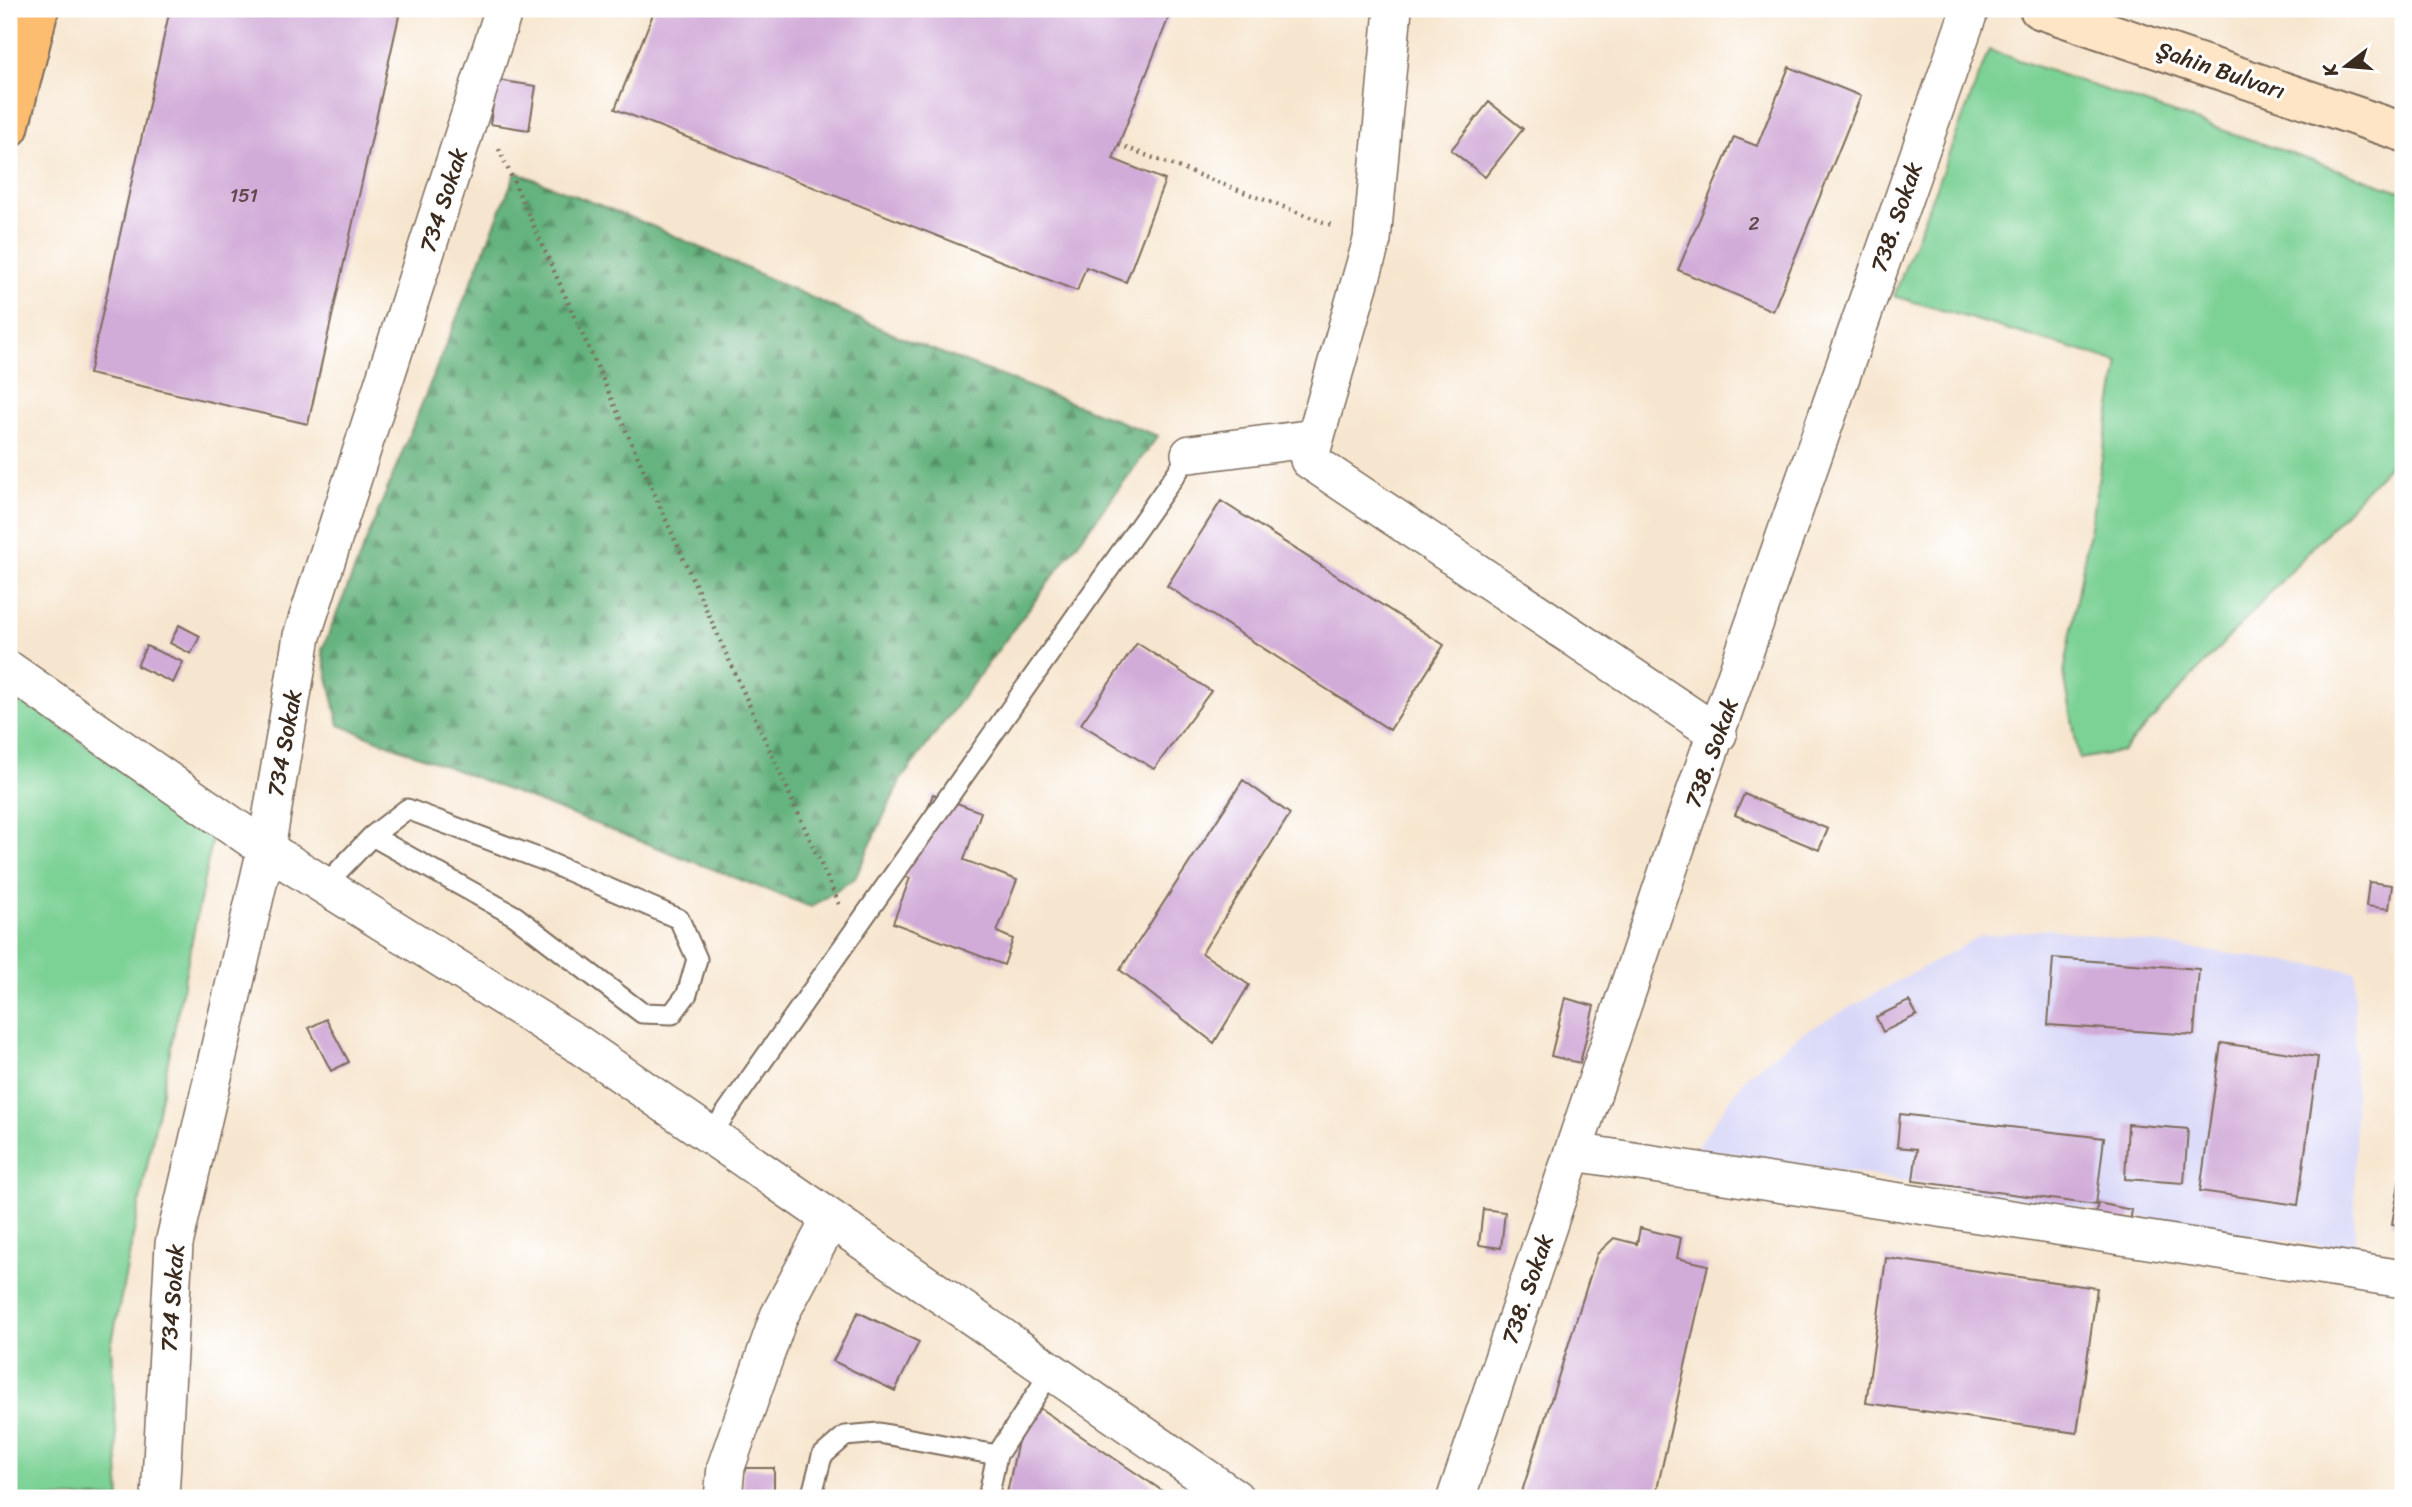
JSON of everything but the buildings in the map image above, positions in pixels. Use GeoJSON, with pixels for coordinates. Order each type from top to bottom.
{"type":"FeatureCollection","features":[{"type":"Feature","properties":{"kind":"main road"},"geometry":{"type":"LineString","coordinates":[[9,128],[39,9]]}},
{"type":"Feature","properties":{"kind":"street","name":"734 Sokak"},"geometry":{"type":"LineString","coordinates":[[160,1498],[174,1244],[265,849],[302,636],[504,9]]}},
{"type":"Feature","properties":{"kind":"street"},"geometry":{"type":"LineString","coordinates":[[1393,9],[1372,240],[1309,460],[1718,734]]}},
{"type":"Feature","properties":{"kind":"street","name":"738. Sokak"},"geometry":{"type":"LineString","coordinates":[[1456,1498],[1678,841],[1718,734],[1932,110],[1970,9]]}},
{"type":"Feature","properties":{"kind":"street","name":"Şahin Bulvarı"},"geometry":{"type":"LineString","coordinates":[[2039,9],[2403,132]]}},
{"type":"Feature","properties":{"kind":"street"},"geometry":{"type":"LineString","coordinates":[[1190,454],[1315,438]]}},
{"type":"Feature","properties":{"kind":"street"},"geometry":{"type":"LineString","coordinates":[[9,670],[265,849],[578,1044],[1050,1373],[1235,1498]]}},
{"type":"Feature","properties":{"kind":"street"},"geometry":{"type":"LineString","coordinates":[[1574,1152],[2403,1279]]}},
{"type":"Feature","properties":{"kind":"street"},"geometry":{"type":"LineString","coordinates":[[723,1498],[726,1467],[779,1316],[830,1220]]}},
{"type":"Feature","properties":{"kind":"lane"},"geometry":{"type":"LineString","coordinates":[[709,1137],[1190,454]]}},
{"type":"Feature","properties":{"kind":"lane"},"geometry":{"type":"LineString","coordinates":[[324,886],[372,835],[407,809],[544,860],[679,919],[697,959],[687,994],[672,1014],[642,1013],[516,916],[372,835]]}},
{"type":"Feature","properties":{"kind":"lane"},"geometry":{"type":"LineString","coordinates":[[988,1498],[997,1455],[1050,1373]]}},
{"type":"Feature","properties":{"kind":"lane"},"geometry":{"type":"LineString","coordinates":[[811,1498],[822,1455],[845,1436],[879,1433],[997,1455]]}},
{"type":"Feature","properties":{"kind":"path"},"geometry":{"type":"LineString","coordinates":[[476,97],[852,933]]}},
{"type":"Feature","properties":{"kind":"path"},"geometry":{"type":"LineString","coordinates":[[1119,145],[1372,240]]}},
{"type":"Feature","properties":{"kind":"shaded area"},"geometry":{"type":"Polygon","coordinates":[[[2050,929],[2355,971],[2355,1251],[1696,1148],[1747,1076],[1799,1035],[1981,936],[2050,929]]]}},
{"type":"Feature","properties":{"kind":"green space"},"geometry":{"type":"Polygon","coordinates":[[[1989,50],[2403,192],[2403,450],[2123,751],[2079,759],[2064,673],[2119,362],[1894,296],[1989,50]]]}},
{"type":"Feature","properties":{"kind":"green space"},"geometry":{"type":"Polygon","coordinates":[[[516,172],[652,226],[902,338],[1158,436],[900,781],[855,878],[811,907],[339,725],[322,650],[516,172]]]}},
{"type":"Feature","properties":{"kind":"green space"},"geometry":{"type":"Polygon","coordinates":[[[9,690],[121,770],[214,830],[111,1347],[120,1498],[9,1498],[9,690]]]}}]}
